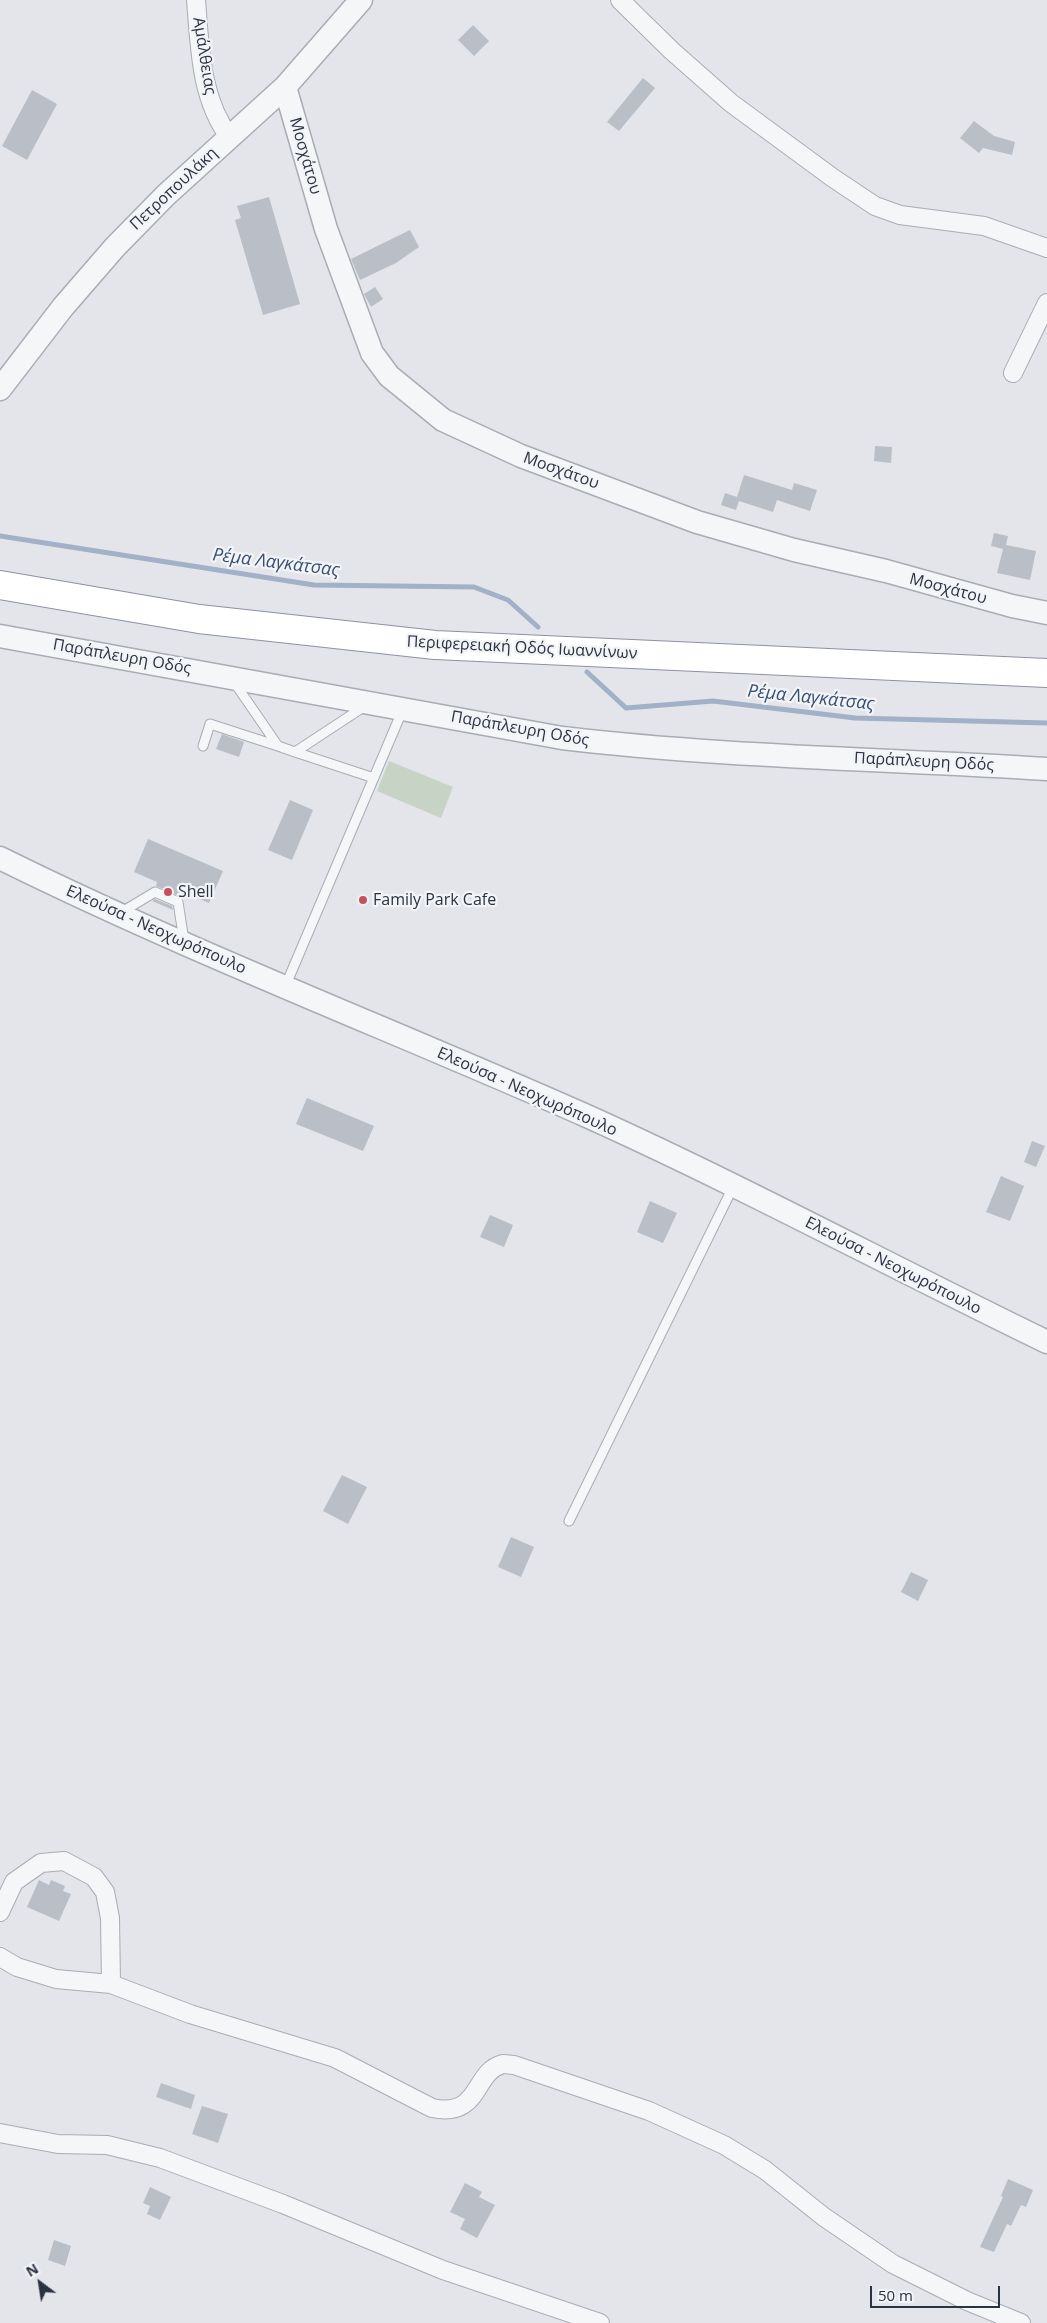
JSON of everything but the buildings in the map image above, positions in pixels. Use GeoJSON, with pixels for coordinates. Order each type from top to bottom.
{"type":"FeatureCollection","features":[{"type":"Feature","properties":{"kind":"highway","name":"Περιφερειακή Οδός Ιωαννίνων"},"geometry":{"type":"LineString","coordinates":[[0,585],[199,619],[435,645],[1047,673]]}},
{"type":"Feature","properties":{"kind":"street","name":"Αμάλθειας"},"geometry":{"type":"LineString","coordinates":[[196,0],[199,44],[207,90],[216,115],[230,138]]}},
{"type":"Feature","properties":{"kind":"street","name":"Πετροπουλάκη"},"geometry":{"type":"LineString","coordinates":[[0,390],[63,307],[115,247],[166,195],[286,87],[361,0]]}},
{"type":"Feature","properties":{"kind":"street"},"geometry":{"type":"LineString","coordinates":[[620,0],[672,51],[731,104],[875,206],[900,215],[984,226],[1047,248]]}},
{"type":"Feature","properties":{"kind":"street","name":"Μοσχάτου"},"geometry":{"type":"LineString","coordinates":[[286,87],[326,228],[372,353],[389,376],[401,388],[443,420],[514,454],[697,522],[794,550],[886,572],[1012,606],[1047,613]]}},
{"type":"Feature","properties":{"kind":"street"},"geometry":{"type":"LineString","coordinates":[[1013,373],[1047,303]]}},
{"type":"Feature","properties":{"kind":"street","name":"Παράπλευρη Οδός"},"geometry":{"type":"LineString","coordinates":[[0,636],[562,738],[603,743],[771,755],[1047,769]]}},
{"type":"Feature","properties":{"kind":"street","name":"Ελεούσα - Νεοχωρόπουλο"},"geometry":{"type":"LineString","coordinates":[[0,858],[117,915],[591,1118],[734,1186],[1047,1342]]}},
{"type":"Feature","properties":{"kind":"street"},"geometry":{"type":"LineString","coordinates":[[0,1912],[14,1882],[41,1863],[64,1861],[94,1877],[105,1892],[110,1918],[111,1984]]}},
{"type":"Feature","properties":{"kind":"street"},"geometry":{"type":"LineString","coordinates":[[0,1957],[17,1967],[47,1976],[111,1984],[190,2014],[335,2058],[432,2108],[446,2110],[467,2102],[477,2092],[488,2074],[503,2064],[514,2065],[649,2111],[724,2145],[765,2170],[824,2217],[893,2264],[967,2302],[1021,2323]]}},
{"type":"Feature","properties":{"kind":"street"},"geometry":{"type":"LineString","coordinates":[[0,2133],[58,2144],[108,2145],[160,2158],[283,2204],[452,2273],[600,2323]]}},
{"type":"Feature","properties":{"kind":"lane"},"geometry":{"type":"LineString","coordinates":[[231,677],[278,746]]}},
{"type":"Feature","properties":{"kind":"lane"},"geometry":{"type":"LineString","coordinates":[[295,752],[371,702]]}},
{"type":"Feature","properties":{"kind":"lane"},"geometry":{"type":"LineString","coordinates":[[285,987],[404,708]]}},
{"type":"Feature","properties":{"kind":"lane"},"geometry":{"type":"LineString","coordinates":[[203,746],[210,724],[374,778]]}},
{"type":"Feature","properties":{"kind":"lane"},"geometry":{"type":"LineString","coordinates":[[117,915],[155,892],[178,902],[184,944]]}},
{"type":"Feature","properties":{"kind":"lane"},"geometry":{"type":"LineString","coordinates":[[569,1521],[734,1186]]}},
{"type":"Feature","properties":{"kind":"green space"},"geometry":{"type":"Polygon","coordinates":[[[389,761],[453,787],[441,818],[377,791],[389,761]]]}},
{"type":"Feature","properties":{"kind":"waterway","name":"Ρέμα Λαγκάτσας"},"geometry":{"type":"LineString","coordinates":[[0,536],[314,585],[474,587],[508,600],[538,627]]}},
{"type":"Feature","properties":{"kind":"waterway","name":"Ρέμα Λαγκάτσας"},"geometry":{"type":"LineString","coordinates":[[587,672],[626,708],[713,701],[855,718],[1047,723]]}},
{"type":"Feature","properties":{"kind":"place","name":"Shell"},"geometry":{"type":"Point","coordinates":[168,892]}},
{"type":"Feature","properties":{"kind":"place","name":"Family Park Cafe"},"geometry":{"type":"Point","coordinates":[363,900]}}]}
